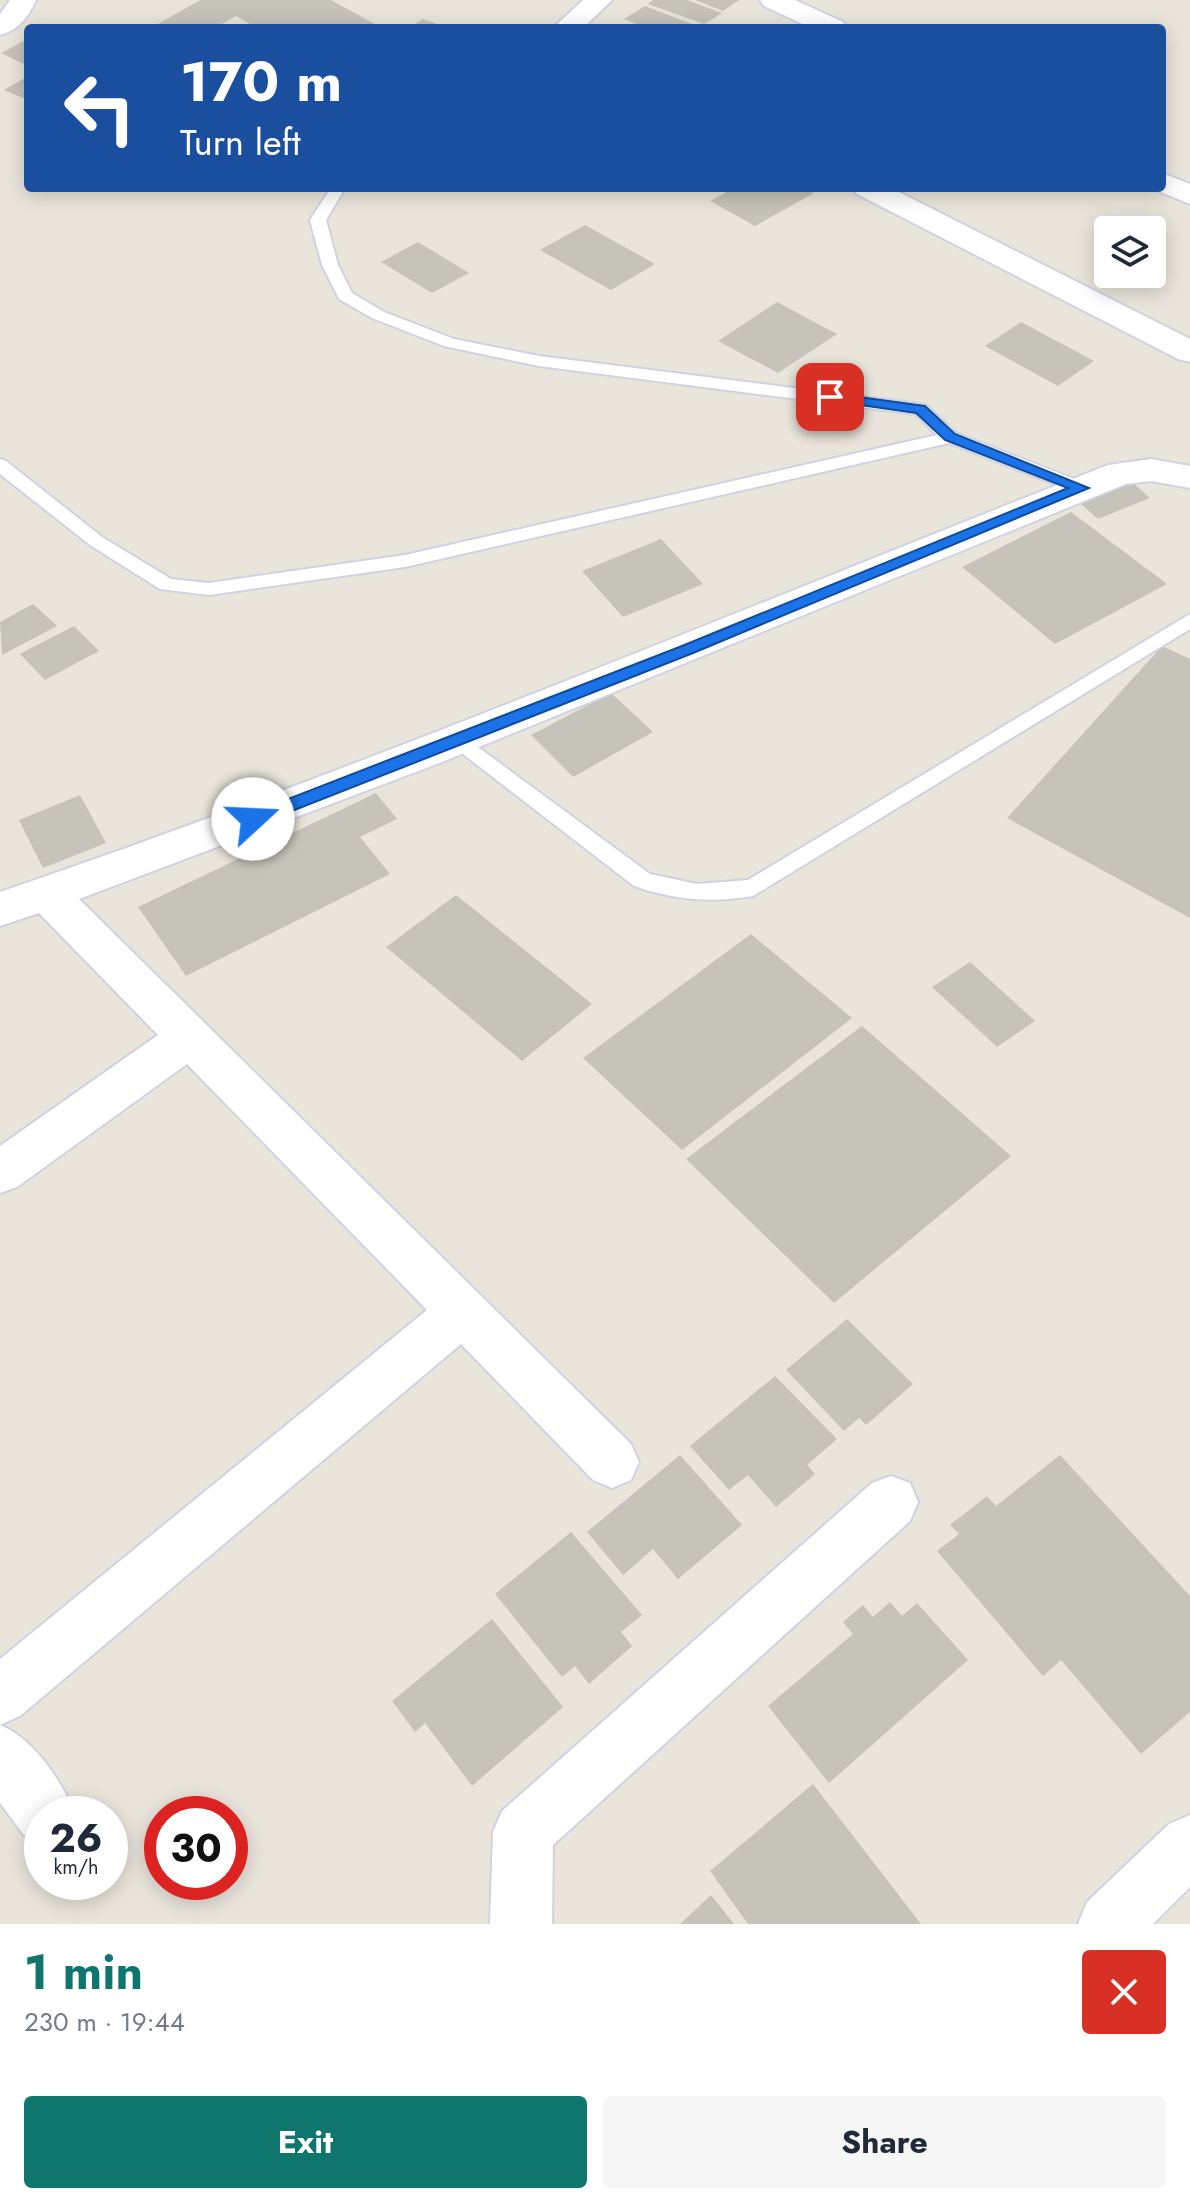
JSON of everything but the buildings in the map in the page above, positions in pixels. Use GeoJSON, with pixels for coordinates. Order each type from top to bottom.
{"type":"FeatureCollection","features":[{"type":"Feature","properties":{"kind":"street"},"geometry":{"type":"LineString","coordinates":[[0,27],[16,15],[23,0]]}},
{"type":"Feature","properties":{"kind":"street"},"geometry":{"type":"LineString","coordinates":[[572,24],[599,0]]}},
{"type":"Feature","properties":{"kind":"street"},"geometry":{"type":"LineString","coordinates":[[773,0],[824,24]]}},
{"type":"Feature","properties":{"kind":"street"},"geometry":{"type":"LineString","coordinates":[[1166,184],[1190,195]]}},
{"type":"Feature","properties":{"kind":"street"},"geometry":{"type":"LineString","coordinates":[[876,192],[1190,352]]}},
{"type":"Feature","properties":{"kind":"street"},"geometry":{"type":"LineString","coordinates":[[0,909],[283,809],[1120,473],[1136,471],[1190,477]]}},
{"type":"Feature","properties":{"kind":"street"},"geometry":{"type":"LineString","coordinates":[[46,893],[612,1462]]}},
{"type":"Feature","properties":{"kind":"street"},"geometry":{"type":"LineString","coordinates":[[0,1172],[189,1038]]}},
{"type":"Feature","properties":{"kind":"street"},"geometry":{"type":"LineString","coordinates":[[0,1696],[462,1312]]}},
{"type":"Feature","properties":{"kind":"street"},"geometry":{"type":"LineString","coordinates":[[521,1924],[523,1832],[891,1502]]}},
{"type":"Feature","properties":{"kind":"street"},"geometry":{"type":"LineString","coordinates":[[0,1754],[32,1796]]}},
{"type":"Feature","properties":{"kind":"street"},"geometry":{"type":"LineString","coordinates":[[1109,1924],[1190,1845]]}},
{"type":"Feature","properties":{"kind":"lane"},"geometry":{"type":"LineString","coordinates":[[336,192],[318,220],[330,265],[345,296],[378,315],[450,343],[539,361],[920,409],[950,437],[1081,488]]}},
{"type":"Feature","properties":{"kind":"lane"},"geometry":{"type":"LineString","coordinates":[[0,465],[84,532],[167,585],[209,589],[405,561],[950,437]]}},
{"type":"Feature","properties":{"kind":"lane"},"geometry":{"type":"LineString","coordinates":[[456,741],[642,880],[669,890],[697,895],[724,893],[753,888],[1190,620]]}},
{"type":"Feature","properties":{"kind":"route"},"geometry":{"type":"LineString","coordinates":[[253,819],[687,649],[1081,488],[950,437],[920,409],[830,397]]}}]}
